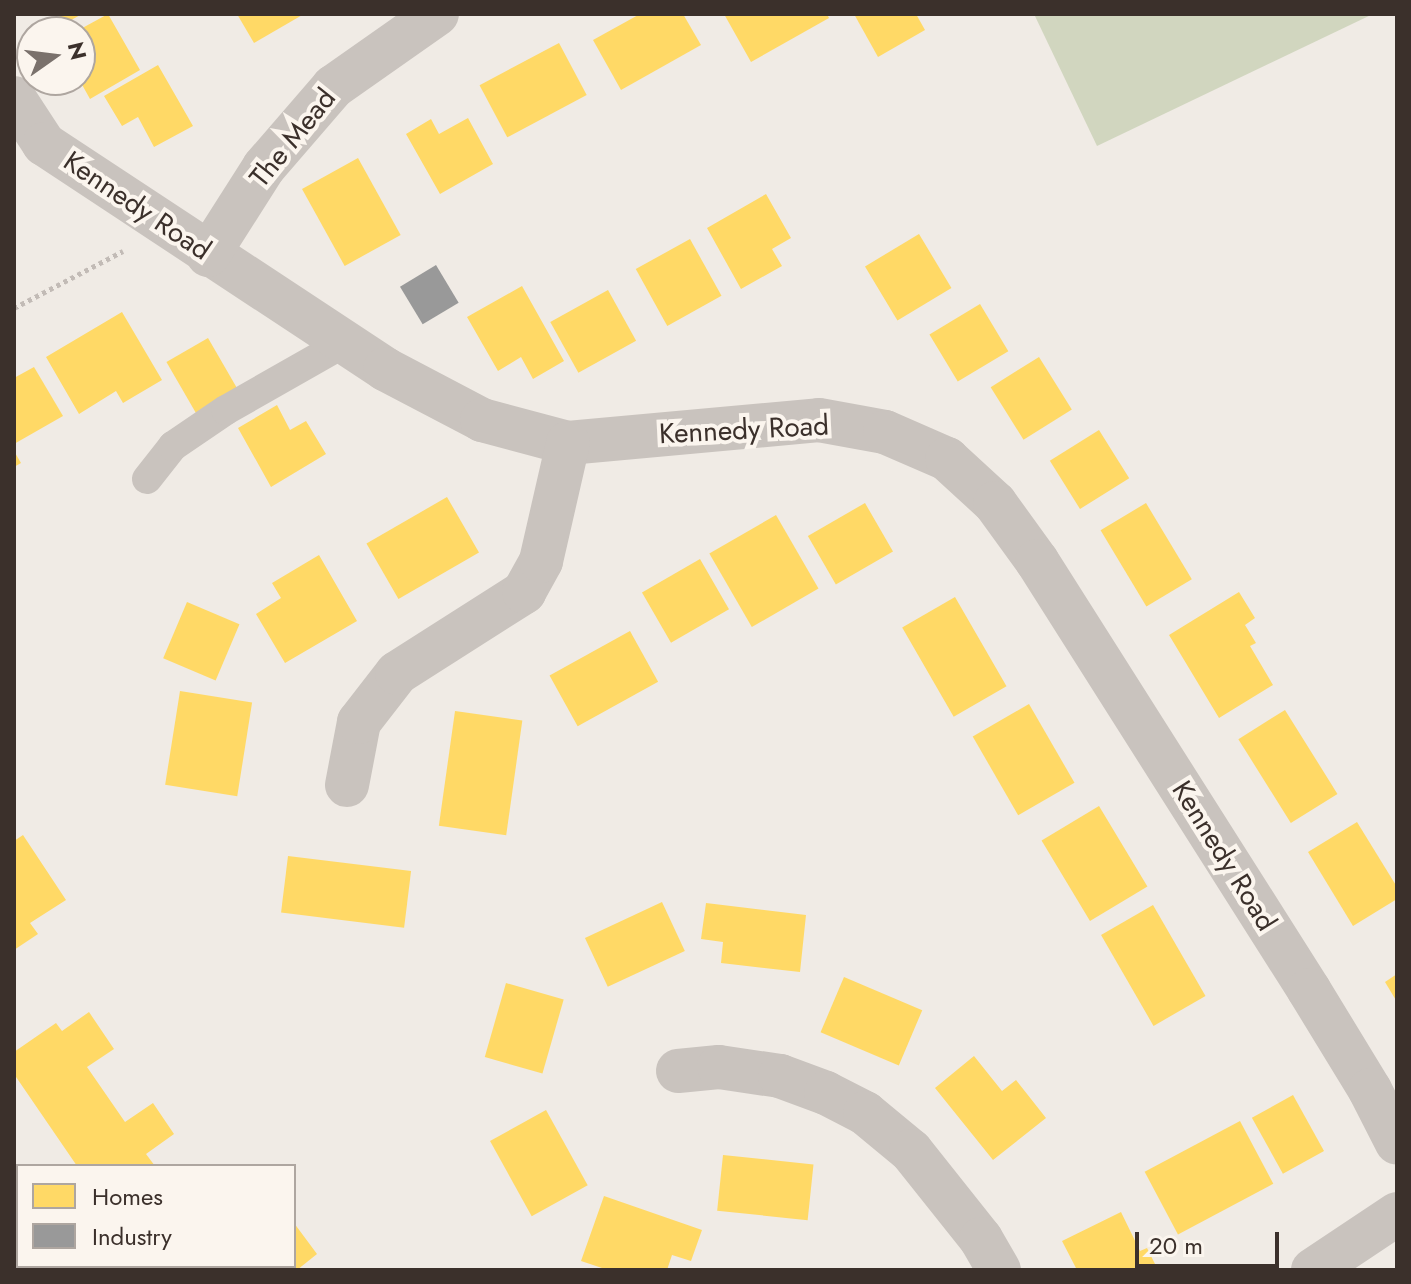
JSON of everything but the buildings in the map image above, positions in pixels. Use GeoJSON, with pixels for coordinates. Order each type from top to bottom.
{"type":"FeatureCollection","features":[{"type":"Feature","properties":{"kind":"street","name":"The Mead"},"geometry":{"type":"LineString","coordinates":[[208,255],[264,167],[333,87],[437,14]]}},
{"type":"Feature","properties":{"kind":"street","name":"Kennedy Road"},"geometry":{"type":"LineString","coordinates":[[14,98],[44,144],[385,369],[482,420],[568,443],[819,420],[885,432],[947,459],[995,503],[1037,561],[1370,1090],[1397,1143]]}},
{"type":"Feature","properties":{"kind":"street"},"geometry":{"type":"LineString","coordinates":[[347,785],[359,722],[397,673],[524,592],[541,561],[568,443]]}},
{"type":"Feature","properties":{"kind":"street"},"geometry":{"type":"LineString","coordinates":[[678,1071],[719,1067],[780,1076],[865,1113],[911,1151],[981,1239],[999,1270]]}},
{"type":"Feature","properties":{"kind":"street"},"geometry":{"type":"LineString","coordinates":[[1322,1268],[1397,1214]]}},
{"type":"Feature","properties":{"kind":"lane"},"geometry":{"type":"LineString","coordinates":[[147,479],[173,446],[216,417],[344,343]]}},
{"type":"Feature","properties":{"kind":"path"},"geometry":{"type":"LineString","coordinates":[[14,308],[169,228]]}},
{"type":"Feature","properties":{"kind":"green space"},"geometry":{"type":"Polygon","coordinates":[[[1034,14],[1373,14],[1097,146],[1034,14]]]}}]}
